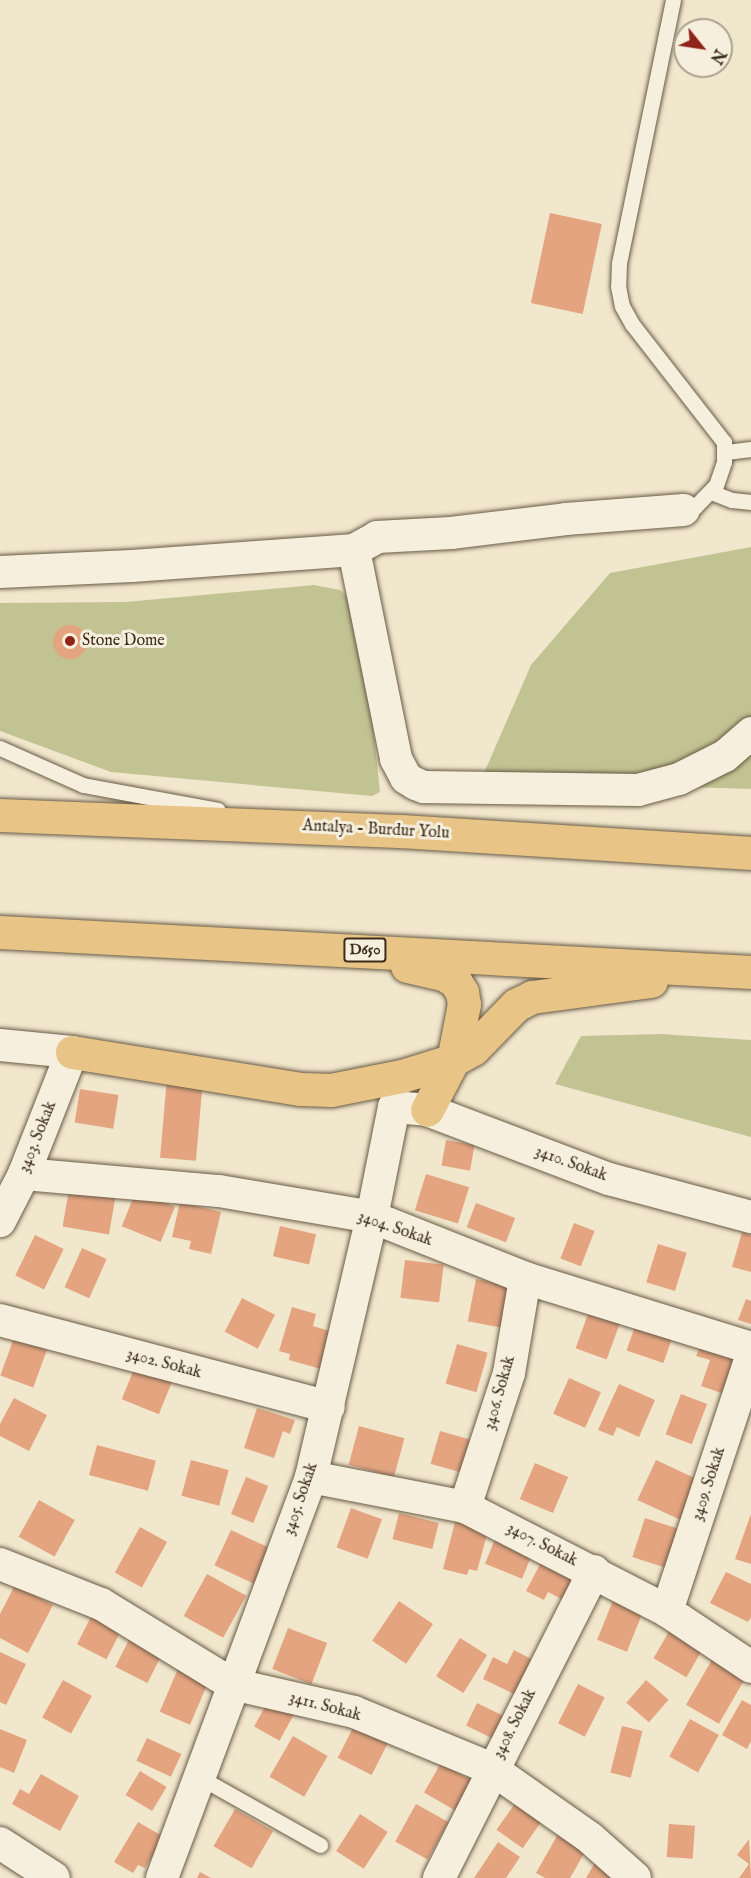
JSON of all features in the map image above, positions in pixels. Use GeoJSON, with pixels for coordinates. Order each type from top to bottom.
{"type":"FeatureCollection","features":[{"type":"Feature","properties":{"kind":"highway","name":"Antalya - Burdur Yolu"},"geometry":{"type":"LineString","coordinates":[[0,815],[303,826],[751,853]]}},
{"type":"Feature","properties":{"kind":"highway","name":"D650"},"geometry":{"type":"LineString","coordinates":[[0,932],[741,971]]}},
{"type":"Feature","properties":{"kind":"highway"},"geometry":{"type":"LineString","coordinates":[[299,947],[435,971],[455,981],[462,992],[464,1004],[453,1060],[427,1110]]}},
{"type":"Feature","properties":{"kind":"highway"},"geometry":{"type":"LineString","coordinates":[[72,1052],[301,1089],[331,1090],[402,1076],[453,1060],[473,1049],[516,1005],[532,997],[741,971]]}},
{"type":"Feature","properties":{"kind":"street"},"geometry":{"type":"LineString","coordinates":[[0,572],[132,566],[354,550],[377,537],[684,510]]}},
{"type":"Feature","properties":{"kind":"street"},"geometry":{"type":"LineString","coordinates":[[354,550],[396,759],[406,778],[416,784],[436,788],[638,790],[679,779],[725,756],[751,733]]}},
{"type":"Feature","properties":{"kind":"street"},"geometry":{"type":"LineString","coordinates":[[0,1045],[72,1052]]}},
{"type":"Feature","properties":{"kind":"street","name":"3403. Sokak"},"geometry":{"type":"LineString","coordinates":[[0,1221],[24,1174],[72,1052]]}},
{"type":"Feature","properties":{"kind":"street","name":"3410. Sokak"},"geometry":{"type":"LineString","coordinates":[[394,1107],[427,1110],[609,1179],[751,1217]]}},
{"type":"Feature","properties":{"kind":"street","name":"3405. Sokak"},"geometry":{"type":"LineString","coordinates":[[162,1878],[232,1684],[311,1477],[372,1217],[394,1107]]}},
{"type":"Feature","properties":{"kind":"street","name":"3404. Sokak"},"geometry":{"type":"LineString","coordinates":[[24,1174],[219,1191],[372,1217],[525,1278],[751,1348]]}},
{"type":"Feature","properties":{"kind":"street","name":"3406. Sokak"},"geometry":{"type":"LineString","coordinates":[[465,1507],[509,1373],[525,1278]]}},
{"type":"Feature","properties":{"kind":"street","name":"3402. Sokak"},"geometry":{"type":"LineString","coordinates":[[0,1320],[329,1407]]}},
{"type":"Feature","properties":{"kind":"street","name":"3409. Sokak"},"geometry":{"type":"LineString","coordinates":[[667,1611],[751,1357]]}},
{"type":"Feature","properties":{"kind":"street","name":"3407. Sokak"},"geometry":{"type":"LineString","coordinates":[[311,1477],[465,1507],[594,1571],[667,1611],[751,1667]]}},
{"type":"Feature","properties":{"kind":"street","name":"3411. Sokak"},"geometry":{"type":"LineString","coordinates":[[0,1564],[101,1604],[232,1684],[354,1712],[492,1769],[590,1838],[635,1878]]}},
{"type":"Feature","properties":{"kind":"street","name":"3408. Sokak"},"geometry":{"type":"LineString","coordinates":[[439,1878],[492,1769],[594,1571]]}},
{"type":"Feature","properties":{"kind":"street"},"geometry":{"type":"LineString","coordinates":[[0,1843],[54,1878]]}},
{"type":"Feature","properties":{"kind":"lane"},"geometry":{"type":"LineString","coordinates":[[673,0],[619,263],[618,286],[622,306],[632,324],[721,435],[726,452],[721,475],[711,492],[695,507],[684,510]]}},
{"type":"Feature","properties":{"kind":"lane"},"geometry":{"type":"LineString","coordinates":[[726,452],[751,449]]}},
{"type":"Feature","properties":{"kind":"lane"},"geometry":{"type":"LineString","coordinates":[[711,492],[732,500],[751,502]]}},
{"type":"Feature","properties":{"kind":"lane"},"geometry":{"type":"LineString","coordinates":[[0,748],[83,784],[303,826]]}},
{"type":"Feature","properties":{"kind":"lane"},"geometry":{"type":"LineString","coordinates":[[199,1777],[320,1845]]}},
{"type":"Feature","properties":{"kind":"green space"},"geometry":{"type":"Polygon","coordinates":[[[751,547],[751,789],[481,780],[531,665],[610,573],[751,547]]]}},
{"type":"Feature","properties":{"kind":"green space"},"geometry":{"type":"Polygon","coordinates":[[[314,585],[340,590],[352,601],[369,687],[380,792],[372,796],[111,772],[0,731],[0,603],[125,602],[314,585]]]}},
{"type":"Feature","properties":{"kind":"green space"},"geometry":{"type":"Polygon","coordinates":[[[661,1034],[751,1040],[751,1137],[555,1084],[581,1036],[661,1034]]]}},
{"type":"Feature","properties":{"kind":"building"},"geometry":{"type":"Polygon","coordinates":[[[550,213],[602,224],[583,314],[531,303],[550,213]]]}},
{"type":"Feature","properties":{"kind":"building","name":"Stone Dome"},"geometry":{"type":"Polygon","coordinates":[[[70,625],[82,630],[87,642],[82,654],[70,659],[58,654],[53,642],[58,630],[70,625]]]}},
{"type":"Feature","properties":{"kind":"building"},"geometry":{"type":"Polygon","coordinates":[[[167,1078],[203,1081],[196,1161],[160,1158],[167,1078]]]}},
{"type":"Feature","properties":{"kind":"building"},"geometry":{"type":"Polygon","coordinates":[[[80,1089],[119,1095],[113,1129],[75,1123],[80,1089]]]}},
{"type":"Feature","properties":{"kind":"building"},"geometry":{"type":"Polygon","coordinates":[[[446,1140],[475,1145],[470,1171],[441,1166],[446,1140]]]}},
{"type":"Feature","properties":{"kind":"building"},"geometry":{"type":"Polygon","coordinates":[[[426,1174],[469,1187],[458,1223],[415,1210],[426,1174]]]}},
{"type":"Feature","properties":{"kind":"building"},"geometry":{"type":"Polygon","coordinates":[[[69,1190],[115,1198],[109,1235],[63,1226],[69,1190]]]}},
{"type":"Feature","properties":{"kind":"building"},"geometry":{"type":"Polygon","coordinates":[[[136,1191],[175,1207],[161,1242],[122,1226],[136,1191]]]}},
{"type":"Feature","properties":{"kind":"building"},"geometry":{"type":"Polygon","coordinates":[[[180,1202],[221,1212],[211,1254],[189,1249],[191,1241],[172,1237],[180,1202]]]}},
{"type":"Feature","properties":{"kind":"building"},"geometry":{"type":"Polygon","coordinates":[[[476,1203],[515,1218],[506,1242],[467,1227],[476,1203]]]}},
{"type":"Feature","properties":{"kind":"building"},"geometry":{"type":"Polygon","coordinates":[[[574,1223],[595,1231],[581,1266],[560,1258],[574,1223]]]}},
{"type":"Feature","properties":{"kind":"building"},"geometry":{"type":"Polygon","coordinates":[[[280,1226],[316,1234],[309,1265],[273,1256],[280,1226]]]}},
{"type":"Feature","properties":{"kind":"building"},"geometry":{"type":"Polygon","coordinates":[[[742,1232],[751,1235],[751,1272],[732,1267],[742,1232]]]}},
{"type":"Feature","properties":{"kind":"building"},"geometry":{"type":"Polygon","coordinates":[[[35,1235],[64,1249],[44,1289],[15,1275],[35,1235]]]}},
{"type":"Feature","properties":{"kind":"building"},"geometry":{"type":"Polygon","coordinates":[[[658,1244],[687,1253],[675,1291],[646,1282],[658,1244]]]}},
{"type":"Feature","properties":{"kind":"building"},"geometry":{"type":"Polygon","coordinates":[[[82,1248],[107,1259],[89,1298],[65,1287],[82,1248]]]}},
{"type":"Feature","properties":{"kind":"building"},"geometry":{"type":"Polygon","coordinates":[[[405,1260],[444,1265],[439,1302],[400,1298],[405,1260]]]}},
{"type":"Feature","properties":{"kind":"building"},"geometry":{"type":"Polygon","coordinates":[[[476,1279],[511,1286],[503,1328],[468,1321],[476,1279]]]}},
{"type":"Feature","properties":{"kind":"building"},"geometry":{"type":"Polygon","coordinates":[[[242,1298],[275,1315],[258,1349],[225,1332],[242,1298]]]}},
{"type":"Feature","properties":{"kind":"building"},"geometry":{"type":"Polygon","coordinates":[[[746,1299],[751,1301],[751,1324],[738,1320],[746,1299]]]}},
{"type":"Feature","properties":{"kind":"building"},"geometry":{"type":"Polygon","coordinates":[[[591,1306],[622,1317],[607,1360],[576,1348],[591,1306]]]}},
{"type":"Feature","properties":{"kind":"building"},"geometry":{"type":"Polygon","coordinates":[[[292,1307],[316,1314],[313,1326],[339,1334],[328,1371],[289,1360],[290,1354],[279,1351],[292,1307]]]}},
{"type":"Feature","properties":{"kind":"building"},"geometry":{"type":"Polygon","coordinates":[[[636,1323],[673,1336],[663,1363],[627,1350],[636,1323]]]}},
{"type":"Feature","properties":{"kind":"building"},"geometry":{"type":"Polygon","coordinates":[[[14,1338],[47,1350],[33,1388],[0,1376],[14,1338]]]}},
{"type":"Feature","properties":{"kind":"building"},"geometry":{"type":"Polygon","coordinates":[[[702,1342],[742,1355],[727,1395],[701,1386],[710,1360],[696,1356],[702,1342]]]}},
{"type":"Feature","properties":{"kind":"building"},"geometry":{"type":"Polygon","coordinates":[[[457,1344],[488,1353],[476,1392],[446,1383],[457,1344]]]}},
{"type":"Feature","properties":{"kind":"building"},"geometry":{"type":"Polygon","coordinates":[[[136,1364],[173,1379],[159,1414],[122,1399],[136,1364]]]}},
{"type":"Feature","properties":{"kind":"building"},"geometry":{"type":"Polygon","coordinates":[[[569,1378],[601,1392],[585,1428],[553,1414],[569,1378]]]}},
{"type":"Feature","properties":{"kind":"building"},"geometry":{"type":"Polygon","coordinates":[[[619,1384],[655,1400],[639,1437],[617,1427],[613,1436],[598,1430],[619,1384]]]}},
{"type":"Feature","properties":{"kind":"building"},"geometry":{"type":"Polygon","coordinates":[[[681,1394],[707,1404],[692,1444],[666,1434],[681,1394]]]}},
{"type":"Feature","properties":{"kind":"building"},"geometry":{"type":"Polygon","coordinates":[[[14,1398],[47,1415],[29,1451],[0,1436],[0,1424],[14,1398]]]}},
{"type":"Feature","properties":{"kind":"building"},"geometry":{"type":"Polygon","coordinates":[[[257,1408],[295,1420],[290,1434],[283,1431],[274,1458],[244,1448],[257,1408]]]}},
{"type":"Feature","properties":{"kind":"building"},"geometry":{"type":"Polygon","coordinates":[[[359,1426],[404,1438],[394,1477],[349,1465],[359,1426]]]}},
{"type":"Feature","properties":{"kind":"building"},"geometry":{"type":"Polygon","coordinates":[[[440,1431],[471,1440],[461,1473],[431,1464],[440,1431]]]}},
{"type":"Feature","properties":{"kind":"building"},"geometry":{"type":"Polygon","coordinates":[[[97,1445],[156,1461],[148,1491],[89,1475],[97,1445]]]}},
{"type":"Feature","properties":{"kind":"building"},"geometry":{"type":"Polygon","coordinates":[[[191,1460],[229,1470],[219,1506],[181,1496],[191,1460]]]}},
{"type":"Feature","properties":{"kind":"building"},"geometry":{"type":"Polygon","coordinates":[[[656,1460],[703,1482],[685,1522],[637,1500],[656,1460]]]}},
{"type":"Feature","properties":{"kind":"building"},"geometry":{"type":"Polygon","coordinates":[[[535,1463],[568,1477],[553,1513],[520,1499],[535,1463]]]}},
{"type":"Feature","properties":{"kind":"building"},"geometry":{"type":"Polygon","coordinates":[[[246,1477],[268,1486],[253,1523],[231,1514],[246,1477]]]}},
{"type":"Feature","properties":{"kind":"building"},"geometry":{"type":"Polygon","coordinates":[[[39,1500],[75,1520],[54,1557],[19,1537],[39,1500]]]}},
{"type":"Feature","properties":{"kind":"building"},"geometry":{"type":"Polygon","coordinates":[[[351,1508],[382,1519],[368,1559],[337,1547],[351,1508]]]}},
{"type":"Feature","properties":{"kind":"building"},"geometry":{"type":"Polygon","coordinates":[[[399,1513],[439,1523],[432,1549],[392,1539],[399,1513]]]}},
{"type":"Feature","properties":{"kind":"building"},"geometry":{"type":"Polygon","coordinates":[[[751,1514],[751,1564],[735,1559],[751,1514]]]}},
{"type":"Feature","properties":{"kind":"building"},"geometry":{"type":"Polygon","coordinates":[[[645,1518],[679,1529],[667,1568],[632,1557],[645,1518]]]}},
{"type":"Feature","properties":{"kind":"building"},"geometry":{"type":"Polygon","coordinates":[[[455,1522],[488,1531],[477,1571],[469,1569],[467,1575],[443,1569],[455,1522]]]}},
{"type":"Feature","properties":{"kind":"building"},"geometry":{"type":"Polygon","coordinates":[[[140,1527],[167,1542],[142,1588],[115,1572],[140,1527]]]}},
{"type":"Feature","properties":{"kind":"building"},"geometry":{"type":"Polygon","coordinates":[[[231,1530],[271,1549],[254,1584],[215,1565],[231,1530]]]}},
{"type":"Feature","properties":{"kind":"building"},"geometry":{"type":"Polygon","coordinates":[[[497,1534],[534,1549],[522,1579],[485,1564],[497,1534]]]}},
{"type":"Feature","properties":{"kind":"building"},"geometry":{"type":"Polygon","coordinates":[[[546,1553],[588,1576],[573,1605],[548,1592],[544,1600],[526,1591],[546,1553]]]}},
{"type":"Feature","properties":{"kind":"building"},"geometry":{"type":"Polygon","coordinates":[[[726,1572],[751,1584],[751,1617],[748,1622],[710,1603],[726,1572]]]}},
{"type":"Feature","properties":{"kind":"building"},"geometry":{"type":"Polygon","coordinates":[[[207,1574],[246,1596],[223,1638],[184,1616],[207,1574]]]}},
{"type":"Feature","properties":{"kind":"building"},"geometry":{"type":"Polygon","coordinates":[[[15,1585],[53,1605],[28,1653],[0,1638],[0,1614],[15,1585]]]}},
{"type":"Feature","properties":{"kind":"building"},"geometry":{"type":"Polygon","coordinates":[[[614,1598],[644,1610],[627,1652],[597,1640],[614,1598]]]}},
{"type":"Feature","properties":{"kind":"building"},"geometry":{"type":"Polygon","coordinates":[[[399,1601],[433,1624],[406,1664],[372,1641],[399,1601]]]}},
{"type":"Feature","properties":{"kind":"building"},"geometry":{"type":"Polygon","coordinates":[[[97,1605],[126,1620],[106,1659],[77,1644],[97,1605]]]}},
{"type":"Feature","properties":{"kind":"building"},"geometry":{"type":"Polygon","coordinates":[[[288,1628],[327,1643],[311,1684],[272,1669],[288,1628]]]}},
{"type":"Feature","properties":{"kind":"building"},"geometry":{"type":"Polygon","coordinates":[[[671,1628],[704,1647],[686,1677],[654,1658],[671,1628]]]}},
{"type":"Feature","properties":{"kind":"building"},"geometry":{"type":"Polygon","coordinates":[[[133,1632],[165,1648],[147,1683],[115,1667],[133,1632]]]}},
{"type":"Feature","properties":{"kind":"building"},"geometry":{"type":"Polygon","coordinates":[[[460,1638],[487,1655],[463,1693],[436,1676],[460,1638]]]}},
{"type":"Feature","properties":{"kind":"building"},"geometry":{"type":"Polygon","coordinates":[[[514,1650],[535,1661],[518,1696],[483,1679],[493,1657],[507,1664],[514,1650]]]}},
{"type":"Feature","properties":{"kind":"building"},"geometry":{"type":"Polygon","coordinates":[[[0,1652],[26,1664],[6,1705],[0,1702],[0,1652]]]}},
{"type":"Feature","properties":{"kind":"building"},"geometry":{"type":"Polygon","coordinates":[[[713,1658],[746,1677],[719,1724],[686,1705],[713,1658]]]}},
{"type":"Feature","properties":{"kind":"building"},"geometry":{"type":"Polygon","coordinates":[[[180,1664],[210,1677],[190,1725],[160,1712],[180,1664]]]}},
{"type":"Feature","properties":{"kind":"building"},"geometry":{"type":"Polygon","coordinates":[[[63,1680],[92,1696],[71,1734],[42,1718],[63,1680]]]}},
{"type":"Feature","properties":{"kind":"building"},"geometry":{"type":"Polygon","coordinates":[[[646,1680],[669,1700],[649,1722],[626,1703],[646,1680]]]}},
{"type":"Feature","properties":{"kind":"building"},"geometry":{"type":"Polygon","coordinates":[[[578,1684],[605,1698],[585,1737],[558,1723],[578,1684]]]}},
{"type":"Feature","properties":{"kind":"building"},"geometry":{"type":"Polygon","coordinates":[[[271,1696],[296,1710],[279,1741],[254,1727],[271,1696]]]}},
{"type":"Feature","properties":{"kind":"building"},"geometry":{"type":"Polygon","coordinates":[[[742,1700],[751,1705],[751,1741],[747,1749],[722,1735],[742,1700]]]}},
{"type":"Feature","properties":{"kind":"building"},"geometry":{"type":"Polygon","coordinates":[[[477,1703],[510,1719],[499,1742],[466,1725],[477,1703]]]}},
{"type":"Feature","properties":{"kind":"building"},"geometry":{"type":"Polygon","coordinates":[[[690,1719],[719,1735],[698,1773],[669,1757],[690,1719]]]}},
{"type":"Feature","properties":{"kind":"building"},"geometry":{"type":"Polygon","coordinates":[[[355,1724],[389,1741],[372,1775],[338,1758],[355,1724]]]}},
{"type":"Feature","properties":{"kind":"building"},"geometry":{"type":"Polygon","coordinates":[[[622,1726],[642,1731],[631,1778],[610,1773],[622,1726]]]}},
{"type":"Feature","properties":{"kind":"building"},"geometry":{"type":"Polygon","coordinates":[[[0,1729],[27,1740],[14,1773],[0,1767],[0,1729]]]}},
{"type":"Feature","properties":{"kind":"building"},"geometry":{"type":"Polygon","coordinates":[[[293,1736],[328,1756],[304,1797],[270,1777],[293,1736]]]}},
{"type":"Feature","properties":{"kind":"building"},"geometry":{"type":"Polygon","coordinates":[[[147,1738],[181,1754],[171,1777],[136,1761],[147,1738]]]}},
{"type":"Feature","properties":{"kind":"building"},"geometry":{"type":"Polygon","coordinates":[[[441,1763],[474,1782],[457,1811],[424,1792],[441,1763]]]}},
{"type":"Feature","properties":{"kind":"building"},"geometry":{"type":"Polygon","coordinates":[[[140,1771],[167,1787],[152,1811],[126,1795],[140,1771]]]}},
{"type":"Feature","properties":{"kind":"building"},"geometry":{"type":"Polygon","coordinates":[[[41,1774],[79,1796],[60,1831],[12,1804],[20,1789],[29,1794],[41,1774]]]}},
{"type":"Feature","properties":{"kind":"building"},"geometry":{"type":"Polygon","coordinates":[[[516,1802],[542,1820],[523,1848],[496,1830],[516,1802]]]}},
{"type":"Feature","properties":{"kind":"building"},"geometry":{"type":"Polygon","coordinates":[[[416,1804],[448,1822],[428,1860],[395,1842],[416,1804]]]}},
{"type":"Feature","properties":{"kind":"building"},"geometry":{"type":"Polygon","coordinates":[[[235,1809],[273,1831],[252,1868],[214,1846],[235,1809]]]}},
{"type":"Feature","properties":{"kind":"building"},"geometry":{"type":"Polygon","coordinates":[[[360,1814],[388,1832],[364,1869],[336,1851],[360,1814]]]}},
{"type":"Feature","properties":{"kind":"building"},"geometry":{"type":"Polygon","coordinates":[[[138,1822],[164,1837],[145,1868],[138,1865],[133,1873],[114,1862],[138,1822]]]}},
{"type":"Feature","properties":{"kind":"building"},"geometry":{"type":"Polygon","coordinates":[[[669,1824],[695,1826],[693,1859],[667,1857],[669,1824]]]}},
{"type":"Feature","properties":{"kind":"building"},"geometry":{"type":"Polygon","coordinates":[[[558,1834],[586,1850],[570,1878],[545,1878],[536,1873],[558,1834]]]}},
{"type":"Feature","properties":{"kind":"building"},"geometry":{"type":"Polygon","coordinates":[[[749,1839],[751,1878],[739,1878],[749,1864],[737,1855],[749,1839]]]}},
{"type":"Feature","properties":{"kind":"building"},"geometry":{"type":"Polygon","coordinates":[[[498,1842],[520,1857],[506,1878],[474,1878],[498,1842]]]}},
{"type":"Feature","properties":{"kind":"building"},"geometry":{"type":"Polygon","coordinates":[[[597,1859],[619,1878],[586,1878],[597,1859]]]}},
{"type":"Feature","properties":{"kind":"building"},"geometry":{"type":"Polygon","coordinates":[[[200,1872],[211,1878],[197,1878],[200,1872]]]}},
{"type":"Feature","properties":{"kind":"place","name":"Stone Dome"},"geometry":{"type":"Point","coordinates":[70,641]}}]}
